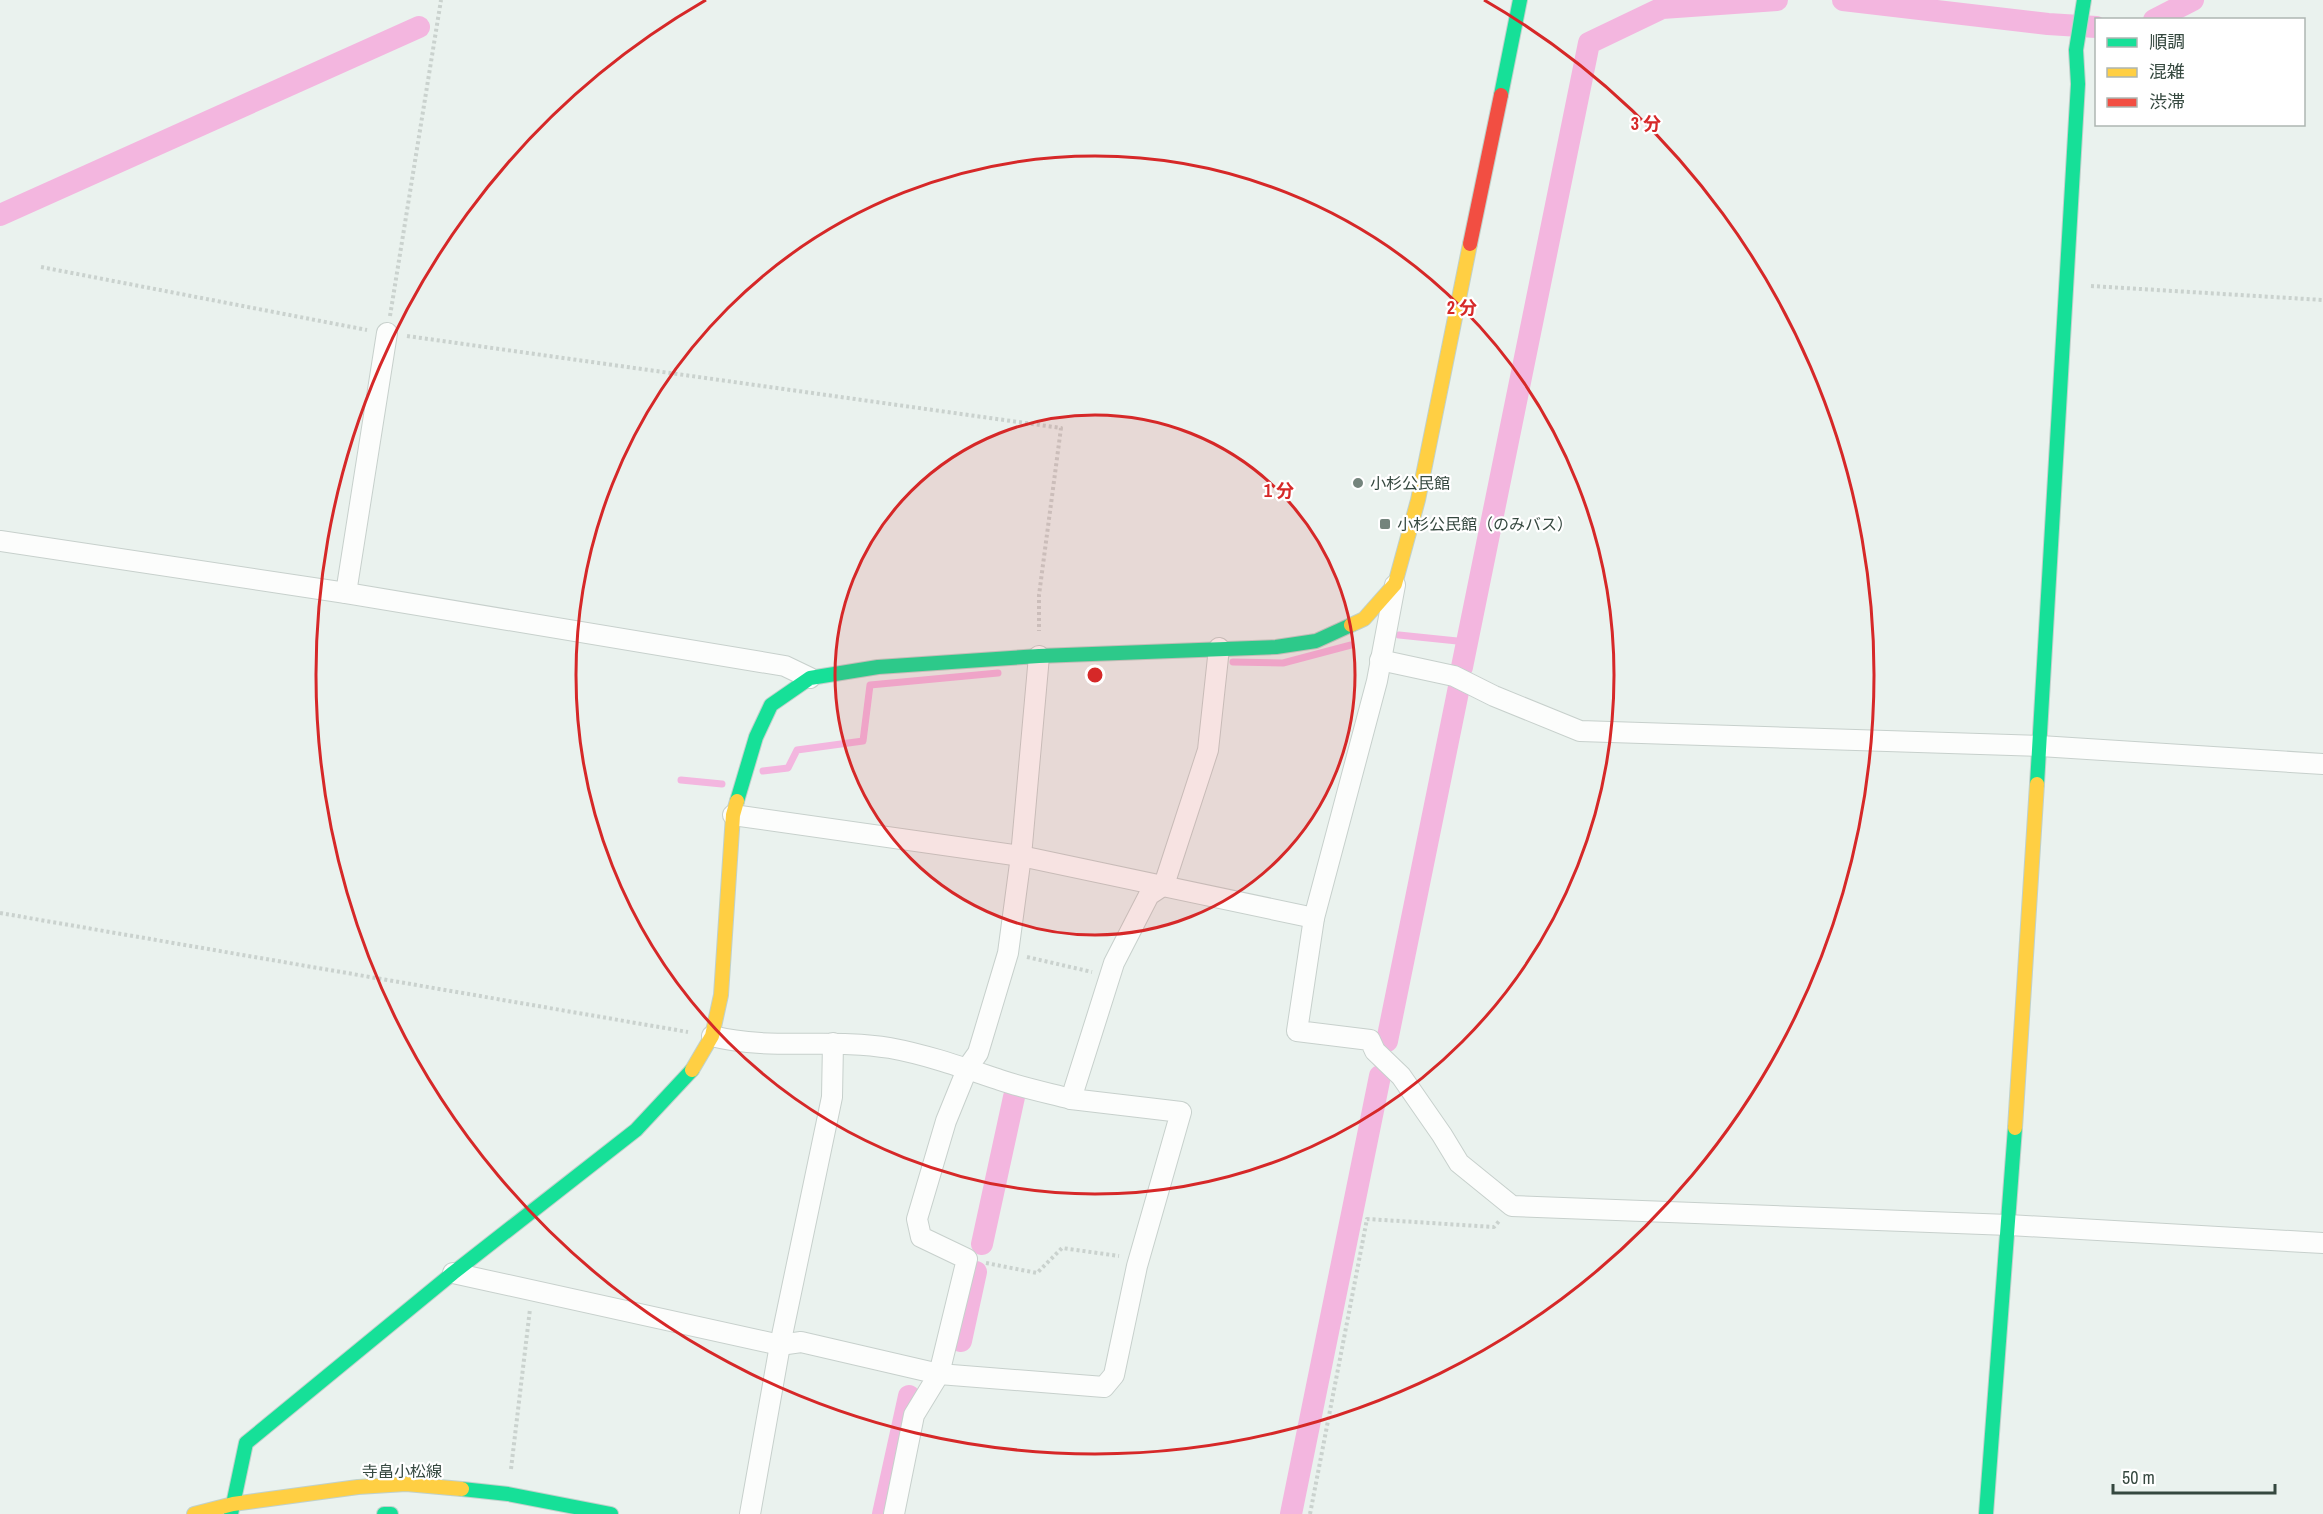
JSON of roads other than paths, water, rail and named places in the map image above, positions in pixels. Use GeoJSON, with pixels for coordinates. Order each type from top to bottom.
{"type":"FeatureCollection","features":[{"type":"Feature","properties":{"kind":"street"},"geometry":{"type":"LineString","coordinates":[[1520,0],[1418,500],[1395,584],[1377,681],[1314,918],[1298,1031],[1370,1040],[1376,1051],[1401,1076],[1459,1163],[1512,1206],[2009,1226],[2323,1243]]}},
{"type":"Feature","properties":{"kind":"street"},"geometry":{"type":"LineString","coordinates":[[1986,1514],[2009,1226],[2040,746],[2078,84],[2076,50],[2084,0]]}},
{"type":"Feature","properties":{"kind":"street"},"geometry":{"type":"LineString","coordinates":[[346,592],[387,333]]}},
{"type":"Feature","properties":{"kind":"street"},"geometry":{"type":"LineString","coordinates":[[0,541],[346,592],[784,666],[810,678]]}},
{"type":"Feature","properties":{"kind":"street"},"geometry":{"type":"LineString","coordinates":[[232,1509],[246,1443],[453,1273],[636,1130],[692,1070],[712,1036],[720,995],[733,815],[756,737],[771,705],[810,678],[878,667],[1039,656],[1276,647],[1316,641],[1364,619],[1395,584]]}},
{"type":"Feature","properties":{"kind":"street"},"geometry":{"type":"LineString","coordinates":[[1071,1099],[1114,963],[1149,895],[1164,885],[1208,750],[1219,648]]}},
{"type":"Feature","properties":{"kind":"street"},"geometry":{"type":"LineString","coordinates":[[894,1514],[914,1415],[939,1374],[967,1259],[921,1237],[917,1219],[946,1121],[968,1067],[978,1053],[1008,953],[1021,856],[1039,656]]}},
{"type":"Feature","properties":{"kind":"street"},"geometry":{"type":"LineString","coordinates":[[1380,660],[1454,676],[1494,696],[1580,731],[2040,746],[2323,764]]}},
{"type":"Feature","properties":{"kind":"street"},"geometry":{"type":"LineString","coordinates":[[733,815],[1021,856],[1314,918]]}},
{"type":"Feature","properties":{"kind":"street"},"geometry":{"type":"LineString","coordinates":[[453,1273],[780,1345],[801,1342],[939,1374],[1104,1387],[1114,1375],[1139,1258],[1181,1112],[1071,1099],[1001,1080],[968,1067],[890,1048],[832,1043],[737,1042],[712,1036]]}},
{"type":"Feature","properties":{"kind":"street"},"geometry":{"type":"LineString","coordinates":[[750,1514],[780,1345],[832,1097],[832,1043]]}},
{"type":"Feature","properties":{"kind":"street","name":"寺畠小松線"},"geometry":{"type":"LineString","coordinates":[[194,1514],[358,1487],[406,1484],[508,1494],[612,1514]]}},
{"type":"Feature","properties":{"kind":"street"},"geometry":{"type":"LineString","coordinates":[[384,1514],[391,1514]]}},
{"type":"Feature","properties":{"kind":"waterway"},"geometry":{"type":"LineString","coordinates":[[1462,667],[1589,43],[1662,8],[1777,0]]}},
{"type":"Feature","properties":{"kind":"waterway"},"geometry":{"type":"LineString","coordinates":[[1843,0],[2048,24],[2095,27]]}},
{"type":"Feature","properties":{"kind":"waterway"},"geometry":{"type":"LineString","coordinates":[[2158,18],[2193,0]]}},
{"type":"Feature","properties":{"kind":"waterway"},"geometry":{"type":"LineString","coordinates":[[0,215],[419,27]]}},
{"type":"Feature","properties":{"kind":"waterway"},"geometry":{"type":"LineString","coordinates":[[1399,635],[1467,642]]}},
{"type":"Feature","properties":{"kind":"waterway"},"geometry":{"type":"LineString","coordinates":[[1233,662],[1283,663],[1351,645]]}},
{"type":"Feature","properties":{"kind":"waterway"},"geometry":{"type":"LineString","coordinates":[[763,771],[788,768],[797,750],[863,741],[870,685],[998,673]]}},
{"type":"Feature","properties":{"kind":"waterway"},"geometry":{"type":"LineString","coordinates":[[1387,1041],[1459,687]]}},
{"type":"Feature","properties":{"kind":"waterway"},"geometry":{"type":"LineString","coordinates":[[681,780],[722,784]]}},
{"type":"Feature","properties":{"kind":"waterway"},"geometry":{"type":"LineString","coordinates":[[1291,1514],[1380,1076]]}},
{"type":"Feature","properties":{"kind":"waterway"},"geometry":{"type":"LineString","coordinates":[[982,1244],[1014,1097]]}},
{"type":"Feature","properties":{"kind":"waterway"},"geometry":{"type":"LineString","coordinates":[[961,1341],[976,1272]]}},
{"type":"Feature","properties":{"kind":"waterway"},"geometry":{"type":"LineString","coordinates":[[883,1514],[909,1396]]}},
{"type":"Feature","properties":{"kind":"place","name":"小杉公民館"},"geometry":{"type":"Point","coordinates":[1358,483]}},
{"type":"Feature","properties":{"kind":"place","name":"小杉公民館（のみバス）"},"geometry":{"type":"Point","coordinates":[1385,524]}}]}
